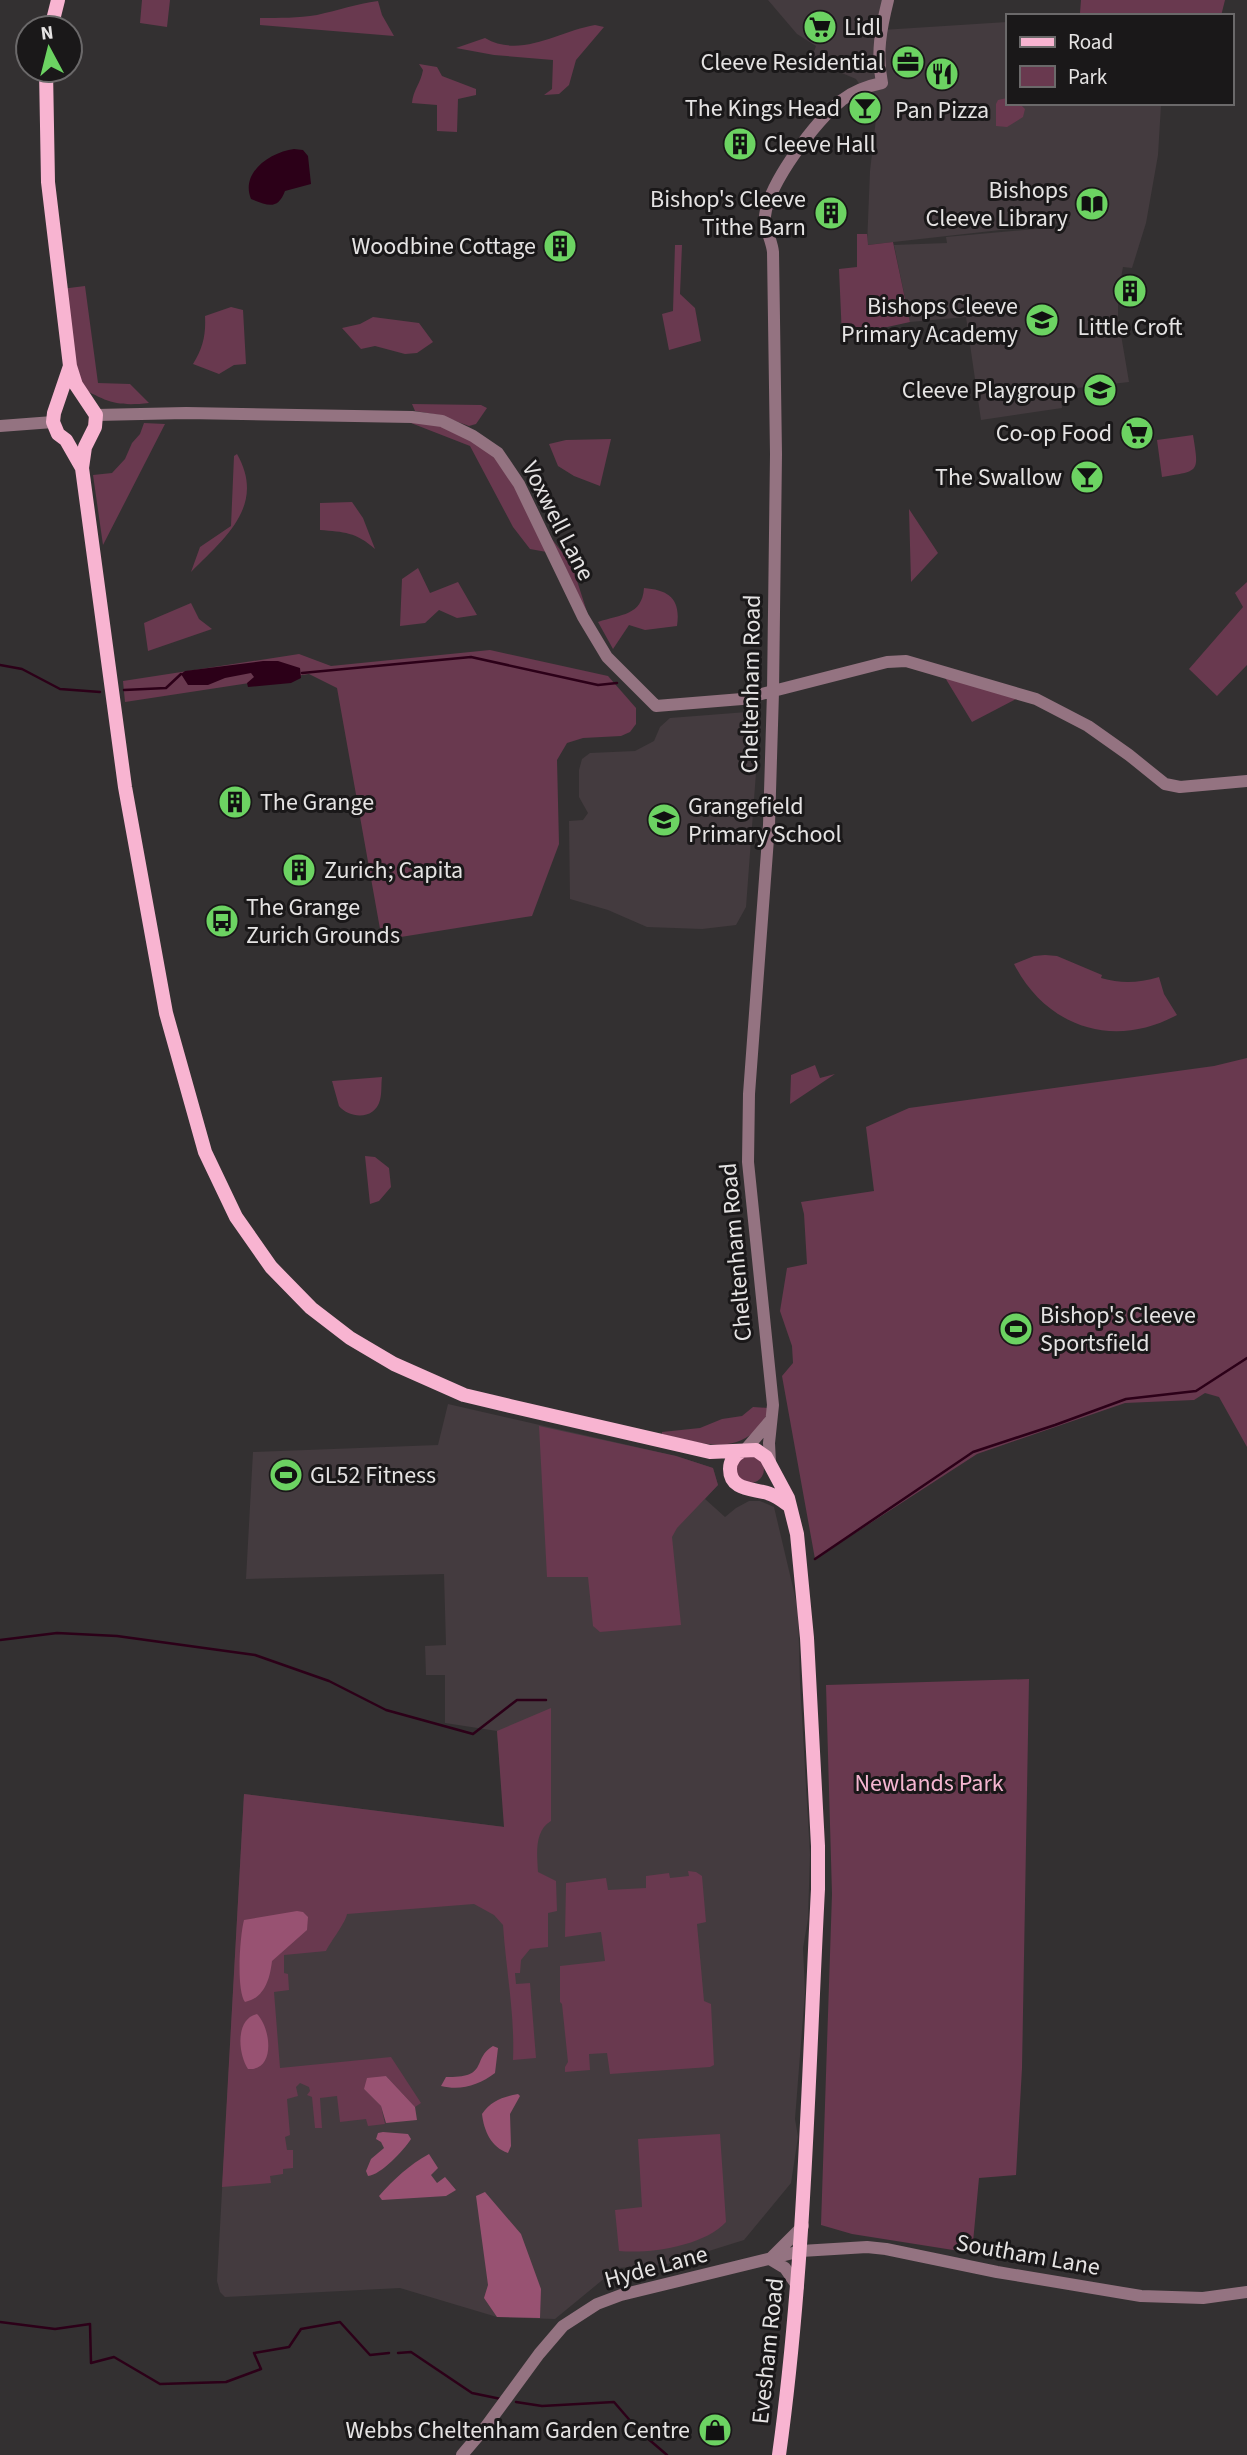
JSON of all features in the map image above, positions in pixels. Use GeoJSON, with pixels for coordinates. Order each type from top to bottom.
{"type":"FeatureCollection","features":[{"type":"Feature","properties":{"kind":"main road"},"geometry":{"type":"LineString","coordinates":[[46,84],[48,182],[70,366],[85,401]]}},
{"type":"Feature","properties":{"kind":"main road"},"geometry":{"type":"LineString","coordinates":[[70,366],[53,422],[58,434],[65,440],[82,468]]}},
{"type":"Feature","properties":{"kind":"main road"},"geometry":{"type":"LineString","coordinates":[[58,405],[69,399],[85,401],[91,405],[96,415],[95,428],[85,447],[82,468],[125,788],[166,1013],[205,1152],[236,1217],[271,1267],[311,1308],[350,1338],[394,1364],[464,1395],[710,1452],[760,1451],[770,1464],[768,1479],[757,1488],[750,1489]]}},
{"type":"Feature","properties":{"kind":"main road"},"geometry":{"type":"LineString","coordinates":[[65,440],[78,442],[91,435]]}},
{"type":"Feature","properties":{"kind":"main road"},"geometry":{"type":"LineString","coordinates":[[730,1473],[733,1459],[744,1450]]}},
{"type":"Feature","properties":{"kind":"main road"},"geometry":{"type":"LineString","coordinates":[[710,1452],[736,1483],[770,1494],[790,1506]]}},
{"type":"Feature","properties":{"kind":"main road","name":"Evesham Road"},"geometry":{"type":"LineString","coordinates":[[770,1464],[790,1506],[797,1534],[807,1637],[818,1846],[803,2226],[779,2455]]}},
{"type":"Feature","properties":{"kind":"street","name":"Cheltenham Road"},"geometry":{"type":"LineString","coordinates":[[770,1464],[773,1405],[748,1162],[749,1094],[769,825],[773,692],[775,344],[773,253],[765,220],[766,208],[780,178],[813,128],[843,99],[866,86],[882,83],[879,42],[888,0]]}},
{"type":"Feature","properties":{"kind":"street","name":"Voxwell Lane"},"geometry":{"type":"LineString","coordinates":[[96,415],[357,415],[412,416],[442,421],[473,436],[498,453],[519,484],[583,617],[607,657],[656,706],[742,699],[773,692]]}},
{"type":"Feature","properties":{"kind":"street"},"geometry":{"type":"LineString","coordinates":[[0,426],[53,422]]}},
{"type":"Feature","properties":{"kind":"street"},"geometry":{"type":"LineString","coordinates":[[773,692],[881,663],[906,661],[1036,699],[1088,726],[1165,784],[1180,787],[1247,781]]}},
{"type":"Feature","properties":{"kind":"street"},"geometry":{"type":"LineString","coordinates":[[744,1450],[771,1421]]}},
{"type":"Feature","properties":{"kind":"street"},"geometry":{"type":"LineString","coordinates":[[798,2287],[785,2268],[770,2259],[803,2226]]}},
{"type":"Feature","properties":{"kind":"street","name":"Southam Lane"},"geometry":{"type":"LineString","coordinates":[[801,2251],[867,2247],[886,2249],[997,2272],[1142,2296],[1203,2298],[1247,2292]]}},
{"type":"Feature","properties":{"kind":"street","name":"Hyde Lane"},"geometry":{"type":"LineString","coordinates":[[462,2455],[550,2340],[579,2315],[597,2304],[621,2295],[801,2251]]}},
{"type":"Feature","properties":{"kind":"shaded area"},"geometry":{"type":"Polygon","coordinates":[[[768,0],[890,0],[882,30],[1006,22],[1006,105],[1161,105],[1158,155],[1146,223],[1132,268],[1123,267],[1118,294],[1118,317],[1129,382],[1060,390],[1062,408],[981,420],[966,317],[910,322],[894,245],[947,243],[946,237],[1069,226],[1070,222],[867,245],[870,171],[877,110],[856,79],[811,60],[816,46],[797,34],[768,0]]]}},
{"type":"Feature","properties":{"kind":"shaded area"},"geometry":{"type":"Polygon","coordinates":[[[294,149],[303,150],[308,156],[311,184],[285,191],[279,201],[272,205],[251,199],[250,180],[260,165],[276,154],[294,149]]]}},
{"type":"Feature","properties":{"kind":"shaded area"},"geometry":{"type":"Polygon","coordinates":[[[278,661],[300,668],[301,678],[291,683],[248,687],[247,683],[254,677],[251,673],[225,678],[208,685],[188,685],[181,674],[185,671],[278,661]]]}},
{"type":"Feature","properties":{"kind":"shaded area","name":"Grangefield Primary School"},"geometry":{"type":"Polygon","coordinates":[[[747,712],[760,719],[746,907],[736,925],[702,929],[647,927],[608,910],[570,899],[569,821],[583,820],[588,813],[579,797],[579,770],[582,759],[590,753],[635,751],[654,741],[660,727],[670,718],[747,712]]]}},
{"type":"Feature","properties":{"kind":"shaded area"},"geometry":{"type":"Polygon","coordinates":[[[448,1404],[676,1456],[713,1468],[718,1485],[705,1499],[725,1517],[749,1501],[760,1501],[774,1507],[798,1609],[810,1854],[808,1919],[803,1948],[805,1992],[795,2119],[798,2137],[791,2183],[744,2240],[664,2265],[617,2268],[555,2319],[497,2317],[400,2288],[225,2297],[220,2292],[217,2281],[244,1794],[505,1827],[497,1731],[445,1723],[445,1675],[426,1675],[425,1646],[446,1645],[444,1574],[246,1579],[253,1452],[438,1445],[448,1404]]]}},
{"type":"Feature","properties":{"kind":"shaded area"},"geometry":{"type":"Polygon","coordinates":[[[297,1911],[308,1917],[307,1930],[272,1961],[262,1992],[245,2002],[240,1986],[240,1949],[244,1920],[297,1911]]]}},
{"type":"Feature","properties":{"kind":"shaded area"},"geometry":{"type":"Polygon","coordinates":[[[257,2014],[268,2038],[267,2056],[257,2068],[248,2069],[242,2055],[242,2030],[250,2017],[257,2014]]]}},
{"type":"Feature","properties":{"kind":"shaded area"},"geometry":{"type":"Polygon","coordinates":[[[493,2046],[498,2048],[495,2073],[470,2086],[441,2086],[446,2077],[474,2071],[486,2051],[493,2046]]]}},
{"type":"Feature","properties":{"kind":"shaded area"},"geometry":{"type":"Polygon","coordinates":[[[386,2076],[415,2107],[417,2120],[386,2123],[381,2106],[364,2089],[367,2078],[386,2076]]]}},
{"type":"Feature","properties":{"kind":"shaded area"},"geometry":{"type":"Polygon","coordinates":[[[518,2094],[520,2096],[510,2114],[511,2146],[508,2153],[497,2147],[489,2138],[482,2114],[497,2100],[518,2094]]]}},
{"type":"Feature","properties":{"kind":"shaded area"},"geometry":{"type":"Polygon","coordinates":[[[378,2133],[408,2134],[411,2139],[385,2167],[368,2176],[366,2171],[371,2159],[384,2148],[376,2139],[378,2133]]]}},
{"type":"Feature","properties":{"kind":"shaded area"},"geometry":{"type":"Polygon","coordinates":[[[429,2154],[438,2168],[431,2175],[437,2183],[445,2177],[456,2190],[446,2196],[382,2200],[379,2196],[390,2184],[429,2154]]]}},
{"type":"Feature","properties":{"kind":"shaded area"},"geometry":{"type":"Polygon","coordinates":[[[485,2192],[521,2234],[541,2289],[540,2318],[497,2317],[484,2298],[488,2285],[476,2196],[485,2192]]]}},
{"type":"Feature","properties":{"kind":"green space"},"geometry":{"type":"Polygon","coordinates":[[[142,0],[170,0],[167,27],[140,23],[142,0]]]}},
{"type":"Feature","properties":{"kind":"green space"},"geometry":{"type":"Polygon","coordinates":[[[1081,0],[1225,0],[1222,14],[1080,13],[1081,0]]]}},
{"type":"Feature","properties":{"kind":"green space"},"geometry":{"type":"Polygon","coordinates":[[[378,1],[382,15],[394,36],[260,25],[260,18],[317,15],[378,1]]]}},
{"type":"Feature","properties":{"kind":"green space"},"geometry":{"type":"Polygon","coordinates":[[[595,25],[604,27],[576,60],[569,85],[559,94],[544,95],[552,89],[553,60],[494,55],[456,48],[485,38],[499,44],[526,45],[595,25]]]}},
{"type":"Feature","properties":{"kind":"green space"},"geometry":{"type":"Polygon","coordinates":[[[419,64],[437,67],[442,76],[476,89],[476,95],[458,99],[457,132],[437,131],[437,105],[412,103],[423,70],[419,64]]]}},
{"type":"Feature","properties":{"kind":"green space"},"geometry":{"type":"Polygon","coordinates":[[[1006,98],[1006,105],[1021,105],[1025,109],[1023,117],[1007,127],[996,126],[998,100],[1006,98]]]}},
{"type":"Feature","properties":{"kind":"green space"},"geometry":{"type":"Polygon","coordinates":[[[857,234],[867,234],[868,245],[893,242],[910,322],[842,337],[839,269],[857,267],[857,234]]]}},
{"type":"Feature","properties":{"kind":"green space"},"geometry":{"type":"Polygon","coordinates":[[[675,245],[682,245],[680,294],[695,308],[701,341],[669,350],[662,314],[673,311],[675,245]]]}},
{"type":"Feature","properties":{"kind":"green space"},"geometry":{"type":"Polygon","coordinates":[[[85,286],[98,383],[130,384],[149,403],[111,402],[76,385],[61,289],[85,286]]]}},
{"type":"Feature","properties":{"kind":"green space"},"geometry":{"type":"Polygon","coordinates":[[[231,307],[243,310],[246,364],[234,365],[219,374],[193,364],[203,341],[205,316],[231,307]]]}},
{"type":"Feature","properties":{"kind":"green space"},"geometry":{"type":"Polygon","coordinates":[[[373,317],[419,323],[433,342],[417,353],[405,354],[375,346],[361,349],[342,328],[360,324],[373,317]]]}},
{"type":"Feature","properties":{"kind":"green space"},"geometry":{"type":"Polygon","coordinates":[[[412,404],[481,405],[487,408],[476,424],[469,426],[439,415],[415,411],[412,404]]]}},
{"type":"Feature","properties":{"kind":"green space"},"geometry":{"type":"Polygon","coordinates":[[[442,421],[498,453],[536,519],[572,565],[595,637],[552,553],[530,549],[513,527],[470,446],[411,423],[442,421]]]}},
{"type":"Feature","properties":{"kind":"green space"},"geometry":{"type":"Polygon","coordinates":[[[144,423],[165,424],[103,545],[93,475],[112,473],[125,459],[144,423]]]}},
{"type":"Feature","properties":{"kind":"green space"},"geometry":{"type":"Polygon","coordinates":[[[1193,435],[1196,457],[1194,468],[1184,473],[1162,477],[1157,440],[1193,435]]]}},
{"type":"Feature","properties":{"kind":"green space"},"geometry":{"type":"Polygon","coordinates":[[[611,439],[600,486],[574,476],[558,466],[549,444],[566,440],[611,439]]]}},
{"type":"Feature","properties":{"kind":"green space"},"geometry":{"type":"Polygon","coordinates":[[[237,454],[245,472],[247,489],[244,505],[229,533],[191,572],[200,547],[231,526],[234,456],[237,454]]]}},
{"type":"Feature","properties":{"kind":"green space"},"geometry":{"type":"Polygon","coordinates":[[[352,502],[363,518],[375,549],[362,539],[349,534],[320,530],[320,503],[352,502]]]}},
{"type":"Feature","properties":{"kind":"green space"},"geometry":{"type":"Polygon","coordinates":[[[909,509],[938,553],[911,582],[909,509]]]}},
{"type":"Feature","properties":{"kind":"green space"},"geometry":{"type":"Polygon","coordinates":[[[418,568],[430,593],[458,582],[477,615],[457,618],[439,610],[425,623],[400,626],[402,579],[418,568]]]}},
{"type":"Feature","properties":{"kind":"green space"},"geometry":{"type":"Polygon","coordinates":[[[1247,582],[1247,665],[1217,696],[1189,669],[1243,607],[1235,593],[1247,582]]]}},
{"type":"Feature","properties":{"kind":"green space"},"geometry":{"type":"Polygon","coordinates":[[[644,588],[660,591],[671,598],[677,609],[677,626],[645,630],[629,625],[613,649],[598,622],[635,609],[644,588]]]}},
{"type":"Feature","properties":{"kind":"green space"},"geometry":{"type":"Polygon","coordinates":[[[191,603],[199,619],[212,629],[148,651],[144,623],[191,603]]]}},
{"type":"Feature","properties":{"kind":"green space"},"geometry":{"type":"Polygon","coordinates":[[[490,650],[608,676],[636,708],[636,724],[630,732],[621,736],[583,738],[567,743],[557,760],[559,844],[532,916],[382,940],[337,688],[309,674],[125,702],[123,681],[299,654],[331,666],[490,650]]]}},
{"type":"Feature","properties":{"kind":"green space"},"geometry":{"type":"Polygon","coordinates":[[[941,671],[1024,695],[972,722],[941,671]]]}},
{"type":"Feature","properties":{"kind":"green space"},"geometry":{"type":"Polygon","coordinates":[[[1034,956],[1057,956],[1109,980],[1130,982],[1159,977],[1164,994],[1177,1015],[1153,1025],[1106,1031],[1063,1017],[1045,1004],[1028,986],[1014,964],[1034,956]]]}},
{"type":"Feature","properties":{"kind":"green space","name":"Bishop's Cleeve Sportsfield"},"geometry":{"type":"Polygon","coordinates":[[[1247,1058],[1247,1447],[1219,1397],[1205,1393],[1194,1400],[1125,1403],[977,1454],[815,1559],[782,1376],[793,1363],[792,1346],[780,1311],[787,1268],[807,1264],[801,1202],[874,1191],[866,1127],[909,1108],[1214,1066],[1247,1058]]]}},
{"type":"Feature","properties":{"kind":"green space"},"geometry":{"type":"Polygon","coordinates":[[[815,1065],[820,1078],[835,1074],[790,1104],[791,1075],[815,1065]]]}},
{"type":"Feature","properties":{"kind":"green space"},"geometry":{"type":"Polygon","coordinates":[[[382,1077],[380,1100],[373,1111],[355,1115],[339,1106],[332,1081],[382,1077]]]}},
{"type":"Feature","properties":{"kind":"green space"},"geometry":{"type":"Polygon","coordinates":[[[365,1156],[375,1157],[389,1168],[391,1187],[379,1201],[370,1204],[365,1156]]]}},
{"type":"Feature","properties":{"kind":"green space"},"geometry":{"type":"Polygon","coordinates":[[[753,1407],[768,1408],[763,1422],[744,1439],[733,1443],[698,1443],[662,1434],[700,1428],[722,1419],[742,1416],[753,1407]]]}},
{"type":"Feature","properties":{"kind":"green space"},"geometry":{"type":"Polygon","coordinates":[[[539,1426],[676,1456],[713,1468],[718,1485],[677,1528],[672,1537],[681,1625],[600,1632],[593,1626],[588,1577],[547,1577],[539,1426]]]}},
{"type":"Feature","properties":{"kind":"green space"},"geometry":{"type":"Polygon","coordinates":[[[750,1455],[760,1459],[764,1469],[760,1479],[750,1483],[740,1479],[736,1469],[740,1459],[750,1455]]]}},
{"type":"Feature","properties":{"kind":"green space","name":"Newlands Park"},"geometry":{"type":"Polygon","coordinates":[[[1029,1679],[1022,2068],[1016,2175],[979,2178],[972,2253],[852,2234],[821,2225],[832,1894],[826,1685],[1029,1679]]]}},
{"type":"Feature","properties":{"kind":"green space"},"geometry":{"type":"Polygon","coordinates":[[[551,1708],[551,1821],[539,1837],[537,1858],[538,1872],[556,1881],[557,1911],[548,1913],[548,1947],[530,1949],[521,1960],[520,1973],[515,1973],[516,1984],[530,1983],[536,2058],[513,2060],[512,2009],[503,1925],[494,1915],[474,1904],[347,1914],[326,1951],[284,1955],[284,1973],[288,1974],[289,1990],[274,1992],[280,2068],[391,2057],[421,2103],[415,2107],[386,2076],[364,2089],[381,2106],[385,2124],[368,2126],[366,2119],[340,2122],[337,2096],[320,2098],[322,2128],[315,2128],[312,2097],[307,2095],[309,2087],[300,2083],[296,2087],[298,2096],[287,2099],[290,2135],[285,2137],[287,2150],[293,2150],[293,2168],[283,2169],[283,2174],[270,2176],[271,2183],[222,2187],[244,1794],[504,1827],[497,1731],[551,1708]]]}},
{"type":"Feature","properties":{"kind":"green space"},"geometry":{"type":"Polygon","coordinates":[[[688,1871],[702,1876],[706,1922],[697,1924],[704,2001],[711,2004],[714,2065],[610,2074],[607,2053],[589,2054],[590,2070],[565,2072],[568,2062],[560,2002],[560,1966],[605,1961],[601,1932],[565,1937],[566,1883],[606,1878],[608,1890],[646,1888],[646,1876],[669,1873],[670,1878],[689,1876],[688,1871]]]}},
{"type":"Feature","properties":{"kind":"green space"},"geometry":{"type":"Polygon","coordinates":[[[720,2134],[726,2222],[691,2243],[646,2251],[619,2251],[615,2210],[642,2207],[638,2139],[720,2134]]]}},
{"type":"Feature","properties":{"kind":"waterway"},"geometry":{"type":"LineString","coordinates":[[302,673],[471,657],[598,685],[617,683]]}},
{"type":"Feature","properties":{"kind":"waterway"},"geometry":{"type":"LineString","coordinates":[[0,665],[22,669],[60,689],[100,692]]}},
{"type":"Feature","properties":{"kind":"waterway"},"geometry":{"type":"LineString","coordinates":[[124,690],[166,688],[181,674]]}},
{"type":"Feature","properties":{"kind":"waterway"},"geometry":{"type":"LineString","coordinates":[[815,1559],[973,1452],[1126,1399],[1196,1391],[1247,1358]]}},
{"type":"Feature","properties":{"kind":"waterway"},"geometry":{"type":"LineString","coordinates":[[0,1640],[57,1633],[117,1636],[255,1655],[329,1681],[386,1710],[473,1734],[517,1700],[546,1700]]}},
{"type":"Feature","properties":{"kind":"waterway"},"geometry":{"type":"LineString","coordinates":[[0,2322],[55,2329],[90,2324],[91,2363],[114,2357],[160,2384],[226,2382],[261,2369],[254,2353],[289,2347],[301,2329],[340,2322],[370,2355],[389,2353]]}},
{"type":"Feature","properties":{"kind":"waterway"},"geometry":{"type":"LineString","coordinates":[[398,2353],[411,2352],[472,2393],[501,2399]]}},
{"type":"Feature","properties":{"kind":"waterway"},"geometry":{"type":"LineString","coordinates":[[516,2402],[542,2406],[614,2402],[639,2431],[667,2455]]}},
{"type":"Feature","properties":{"kind":"place","name":"Lidl"},"geometry":{"type":"Point","coordinates":[820,27]}},
{"type":"Feature","properties":{"kind":"place","name":"Cleeve Residential"},"geometry":{"type":"Point","coordinates":[908,62]}},
{"type":"Feature","properties":{"kind":"place","name":"Pan Pizza"},"geometry":{"type":"Point","coordinates":[942,74]}},
{"type":"Feature","properties":{"kind":"place","name":"The Kings Head"},"geometry":{"type":"Point","coordinates":[865,108]}},
{"type":"Feature","properties":{"kind":"place","name":"Cleeve Hall"},"geometry":{"type":"Point","coordinates":[740,144]}},
{"type":"Feature","properties":{"kind":"place","name":"Bishops Cleeve Library"},"geometry":{"type":"Point","coordinates":[1092,204]}},
{"type":"Feature","properties":{"kind":"place","name":"Bishop's Cleeve Tithe Barn"},"geometry":{"type":"Point","coordinates":[831,213]}},
{"type":"Feature","properties":{"kind":"place","name":"Woodbine Cottage"},"geometry":{"type":"Point","coordinates":[560,246]}},
{"type":"Feature","properties":{"kind":"place","name":"Little Croft"},"geometry":{"type":"Point","coordinates":[1130,291]}},
{"type":"Feature","properties":{"kind":"place","name":"Bishops Cleeve Primary Academy"},"geometry":{"type":"Point","coordinates":[1042,320]}},
{"type":"Feature","properties":{"kind":"place","name":"Cleeve Playgroup"},"geometry":{"type":"Point","coordinates":[1100,390]}},
{"type":"Feature","properties":{"kind":"place","name":"Co-op Food"},"geometry":{"type":"Point","coordinates":[1137,433]}},
{"type":"Feature","properties":{"kind":"place","name":"The Swallow"},"geometry":{"type":"Point","coordinates":[1087,477]}},
{"type":"Feature","properties":{"kind":"place","name":"The Grange"},"geometry":{"type":"Point","coordinates":[235,802]}},
{"type":"Feature","properties":{"kind":"place","name":"Grangefield Primary School"},"geometry":{"type":"Point","coordinates":[664,820]}},
{"type":"Feature","properties":{"kind":"place","name":"Zurich; Capita"},"geometry":{"type":"Point","coordinates":[299,870]}},
{"type":"Feature","properties":{"kind":"place","name":"The Grange Zurich Grounds"},"geometry":{"type":"Point","coordinates":[222,921]}},
{"type":"Feature","properties":{"kind":"place","name":"Bishop's Cleeve Sportsfield"},"geometry":{"type":"Point","coordinates":[1016,1329]}},
{"type":"Feature","properties":{"kind":"place","name":"GL52 Fitness"},"geometry":{"type":"Point","coordinates":[286,1475]}},
{"type":"Feature","properties":{"kind":"place","name":"Webbs Cheltenham Garden Centre"},"geometry":{"type":"Point","coordinates":[715,2430]}}]}
